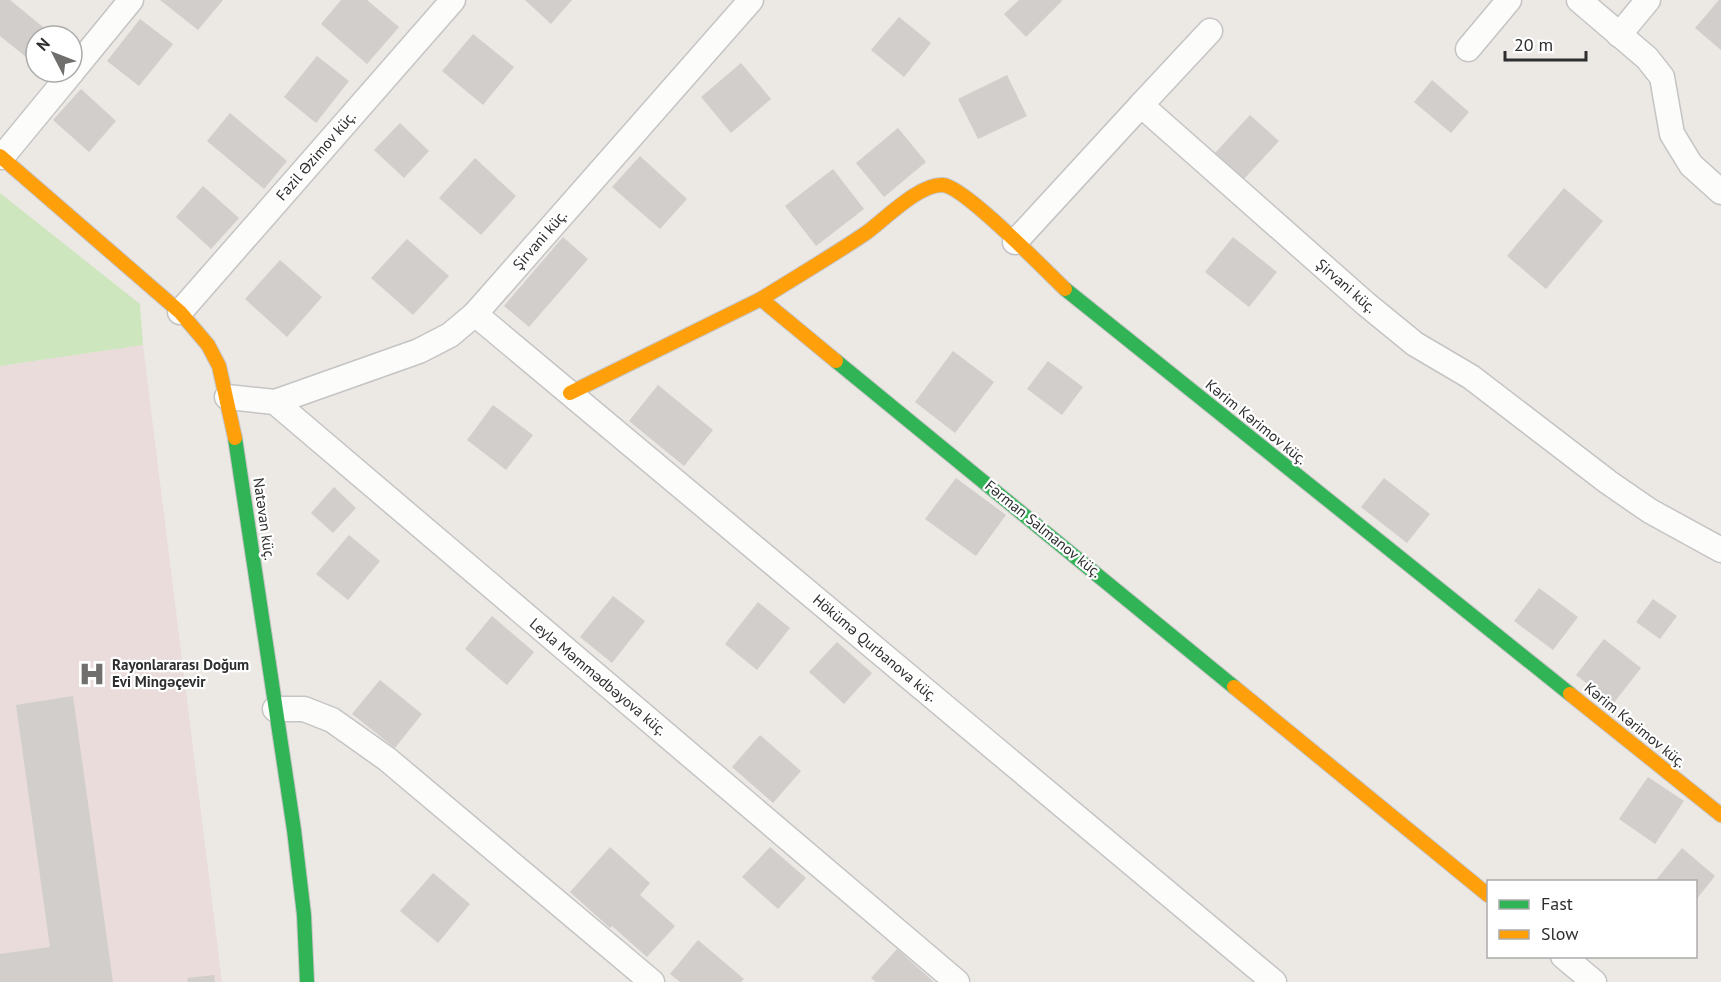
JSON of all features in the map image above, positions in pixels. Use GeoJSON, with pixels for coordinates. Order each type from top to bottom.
{"type":"FeatureCollection","features":[{"type":"Feature","properties":{"kind":"street"},"geometry":{"type":"LineString","coordinates":[[84,57],[131,0]]}},
{"type":"Feature","properties":{"kind":"street","name":"Fazil Əzimov küç."},"geometry":{"type":"LineString","coordinates":[[180,312],[453,0]]}},
{"type":"Feature","properties":{"kind":"street","name":"Şirvani küç."},"geometry":{"type":"LineString","coordinates":[[275,402],[419,351],[450,335],[475,314],[751,0]]}},
{"type":"Feature","properties":{"kind":"street"},"geometry":{"type":"LineString","coordinates":[[1468,49],[1509,0]]}},
{"type":"Feature","properties":{"kind":"street"},"geometry":{"type":"LineString","coordinates":[[1579,0],[1647,58],[1662,77],[1672,134],[1691,165],[1721,192]]}},
{"type":"Feature","properties":{"kind":"street"},"geometry":{"type":"LineString","coordinates":[[1619,35],[1648,0]]}},
{"type":"Feature","properties":{"kind":"street"},"geometry":{"type":"LineString","coordinates":[[1015,242],[1210,32]]}},
{"type":"Feature","properties":{"kind":"street"},"geometry":{"type":"LineString","coordinates":[[1,156],[62,84]]}},
{"type":"Feature","properties":{"kind":"street","name":"Şirvani küç."},"geometry":{"type":"LineString","coordinates":[[1141,105],[1366,304],[1415,344],[1471,377],[1608,482],[1650,511],[1721,550]]}},
{"type":"Feature","properties":{"kind":"street","name":"Natəvan küç."},"geometry":{"type":"LineString","coordinates":[[1,156],[180,312],[208,345],[219,366],[239,462],[296,851],[304,915],[307,982]]}},
{"type":"Feature","properties":{"kind":"street","name":"Kərim Kərimov küç."},"geometry":{"type":"LineString","coordinates":[[761,299],[867,232],[895,208],[926,189],[943,185],[965,195],[1076,299],[1721,815]]}},
{"type":"Feature","properties":{"kind":"street"},"geometry":{"type":"LineString","coordinates":[[570,393],[761,299]]}},
{"type":"Feature","properties":{"kind":"street","name":"Fərman Salmanov küç."},"geometry":{"type":"LineString","coordinates":[[761,299],[1487,894]]}},
{"type":"Feature","properties":{"kind":"street","name":"Hökümə Qurbanova küç."},"geometry":{"type":"LineString","coordinates":[[475,314],[1274,982]]}},
{"type":"Feature","properties":{"kind":"street"},"geometry":{"type":"LineString","coordinates":[[227,397],[275,402]]}},
{"type":"Feature","properties":{"kind":"street","name":"Leyla Məmmədbəyova küç."},"geometry":{"type":"LineString","coordinates":[[275,402],[957,982]]}},
{"type":"Feature","properties":{"kind":"street"},"geometry":{"type":"LineString","coordinates":[[275,709],[304,709],[332,720],[387,759],[652,982]]}},
{"type":"Feature","properties":{"kind":"street"},"geometry":{"type":"LineString","coordinates":[[1564,958],[1594,982]]}},
{"type":"Feature","properties":{"kind":"shaded area","name":"Rayonlararası Doğum Evi Mingəçevir"},"geometry":{"type":"Polygon","coordinates":[[[143,345],[222,982],[0,982],[0,366],[143,345]]]}},
{"type":"Feature","properties":{"kind":"green space"},"geometry":{"type":"Polygon","coordinates":[[[0,193],[140,304],[143,345],[0,366],[0,193]]]}},
{"type":"Feature","properties":{"kind":"building"},"geometry":{"type":"Polygon","coordinates":[[[0,0],[10,0],[39,24],[24,24],[24,55],[0,36],[0,0]]]}},
{"type":"Feature","properties":{"kind":"building"},"geometry":{"type":"Polygon","coordinates":[[[160,0],[223,0],[198,30],[160,0]]]}},
{"type":"Feature","properties":{"kind":"building"},"geometry":{"type":"Polygon","coordinates":[[[341,0],[367,0],[399,27],[367,64],[321,24],[341,0]]]}},
{"type":"Feature","properties":{"kind":"building"},"geometry":{"type":"Polygon","coordinates":[[[525,0],[572,0],[551,24],[525,0]]]}},
{"type":"Feature","properties":{"kind":"building"},"geometry":{"type":"Polygon","coordinates":[[[1019,0],[1062,1],[1026,37],[1004,14],[1019,0]]]}},
{"type":"Feature","properties":{"kind":"building"},"geometry":{"type":"Polygon","coordinates":[[[1721,0],[1721,50],[1695,28],[1721,0]]]}},
{"type":"Feature","properties":{"kind":"building"},"geometry":{"type":"Polygon","coordinates":[[[899,17],[931,43],[904,77],[871,50],[899,17]]]}},
{"type":"Feature","properties":{"kind":"building"},"geometry":{"type":"Polygon","coordinates":[[[140,19],[173,44],[139,86],[107,61],[140,19]]]}},
{"type":"Feature","properties":{"kind":"building"},"geometry":{"type":"Polygon","coordinates":[[[473,34],[514,67],[483,105],[442,71],[473,34]]]}},
{"type":"Feature","properties":{"kind":"building"},"geometry":{"type":"Polygon","coordinates":[[[317,56],[349,81],[316,123],[284,97],[317,56]]]}},
{"type":"Feature","properties":{"kind":"building"},"geometry":{"type":"Polygon","coordinates":[[[741,63],[771,99],[731,133],[701,97],[741,63]]]}},
{"type":"Feature","properties":{"kind":"building"},"geometry":{"type":"Polygon","coordinates":[[[1007,75],[1027,116],[978,139],[958,99],[1007,75]]]}},
{"type":"Feature","properties":{"kind":"building"},"geometry":{"type":"Polygon","coordinates":[[[1432,80],[1469,112],[1451,133],[1414,102],[1432,80]]]}},
{"type":"Feature","properties":{"kind":"building"},"geometry":{"type":"Polygon","coordinates":[[[81,89],[116,121],[89,152],[53,120],[81,89]]]}},
{"type":"Feature","properties":{"kind":"building"},"geometry":{"type":"Polygon","coordinates":[[[230,113],[287,161],[264,189],[207,141],[230,113]]]}},
{"type":"Feature","properties":{"kind":"building"},"geometry":{"type":"Polygon","coordinates":[[[1250,115],[1279,141],[1244,179],[1215,153],[1250,115]]]}},
{"type":"Feature","properties":{"kind":"building"},"geometry":{"type":"Polygon","coordinates":[[[400,123],[429,151],[404,178],[374,150],[400,123]]]}},
{"type":"Feature","properties":{"kind":"building"},"geometry":{"type":"Polygon","coordinates":[[[898,128],[926,162],[884,197],[856,163],[898,128]]]}},
{"type":"Feature","properties":{"kind":"building"},"geometry":{"type":"Polygon","coordinates":[[[640,156],[687,199],[660,229],[612,187],[640,156]]]}},
{"type":"Feature","properties":{"kind":"building"},"geometry":{"type":"Polygon","coordinates":[[[475,158],[516,196],[481,235],[439,198],[475,158]]]}},
{"type":"Feature","properties":{"kind":"building"},"geometry":{"type":"Polygon","coordinates":[[[833,169],[864,209],[816,246],[785,206],[833,169]]]}},
{"type":"Feature","properties":{"kind":"building"},"geometry":{"type":"Polygon","coordinates":[[[203,186],[239,218],[211,249],[176,217],[203,186]]]}},
{"type":"Feature","properties":{"kind":"building"},"geometry":{"type":"Polygon","coordinates":[[[1564,188],[1603,221],[1546,289],[1507,256],[1564,188]]]}},
{"type":"Feature","properties":{"kind":"building"},"geometry":{"type":"Polygon","coordinates":[[[563,237],[588,259],[529,327],[504,306],[563,237]]]}},
{"type":"Feature","properties":{"kind":"building"},"geometry":{"type":"Polygon","coordinates":[[[1233,237],[1277,272],[1249,307],[1205,272],[1233,237]]]}},
{"type":"Feature","properties":{"kind":"building"},"geometry":{"type":"Polygon","coordinates":[[[407,239],[449,276],[413,315],[371,278],[407,239]]]}},
{"type":"Feature","properties":{"kind":"building"},"geometry":{"type":"Polygon","coordinates":[[[280,260],[322,297],[287,337],[245,299],[280,260]]]}},
{"type":"Feature","properties":{"kind":"building"},"geometry":{"type":"Polygon","coordinates":[[[953,351],[994,382],[955,433],[915,402],[953,351]]]}},
{"type":"Feature","properties":{"kind":"building"},"geometry":{"type":"Polygon","coordinates":[[[1048,361],[1083,387],[1062,415],[1027,389],[1048,361]]]}},
{"type":"Feature","properties":{"kind":"building"},"geometry":{"type":"Polygon","coordinates":[[[658,385],[713,430],[684,466],[629,421],[658,385]]]}},
{"type":"Feature","properties":{"kind":"building"},"geometry":{"type":"Polygon","coordinates":[[[493,405],[533,435],[506,470],[467,440],[493,405]]]}},
{"type":"Feature","properties":{"kind":"building"},"geometry":{"type":"Polygon","coordinates":[[[956,478],[1006,515],[976,556],[925,519],[956,478]]]}},
{"type":"Feature","properties":{"kind":"building"},"geometry":{"type":"Polygon","coordinates":[[[1384,478],[1430,514],[1407,543],[1361,507],[1384,478]]]}},
{"type":"Feature","properties":{"kind":"building"},"geometry":{"type":"Polygon","coordinates":[[[334,487],[356,508],[333,533],[311,513],[334,487]]]}},
{"type":"Feature","properties":{"kind":"building"},"geometry":{"type":"Polygon","coordinates":[[[349,535],[380,561],[348,600],[316,574],[349,535]]]}},
{"type":"Feature","properties":{"kind":"building"},"geometry":{"type":"Polygon","coordinates":[[[1539,588],[1578,617],[1553,650],[1514,621],[1539,588]]]}},
{"type":"Feature","properties":{"kind":"building"},"geometry":{"type":"Polygon","coordinates":[[[613,596],[645,621],[612,663],[580,637],[613,596]]]}},
{"type":"Feature","properties":{"kind":"building"},"geometry":{"type":"Polygon","coordinates":[[[1653,599],[1677,616],[1660,639],[1636,622],[1653,599]]]}},
{"type":"Feature","properties":{"kind":"building"},"geometry":{"type":"Polygon","coordinates":[[[758,602],[790,628],[757,670],[725,644],[758,602]]]}},
{"type":"Feature","properties":{"kind":"building"},"geometry":{"type":"Polygon","coordinates":[[[492,616],[534,652],[507,685],[465,649],[492,616]]]}},
{"type":"Feature","properties":{"kind":"building"},"geometry":{"type":"Polygon","coordinates":[[[1604,639],[1641,668],[1613,704],[1576,675],[1604,639]]]}},
{"type":"Feature","properties":{"kind":"building"},"geometry":{"type":"Polygon","coordinates":[[[837,642],[872,673],[844,704],[809,672],[837,642]]]}},
{"type":"Feature","properties":{"kind":"building"},"geometry":{"type":"Polygon","coordinates":[[[380,680],[422,714],[395,748],[352,714],[380,680]]]}},
{"type":"Feature","properties":{"kind":"building"},"geometry":{"type":"Polygon","coordinates":[[[73,696],[113,982],[0,982],[0,954],[50,947],[16,705],[73,696]]]}},
{"type":"Feature","properties":{"kind":"building"},"geometry":{"type":"Polygon","coordinates":[[[760,735],[801,771],[773,803],[732,767],[760,735]]]}},
{"type":"Feature","properties":{"kind":"building"},"geometry":{"type":"Polygon","coordinates":[[[1648,777],[1684,801],[1655,844],[1619,819],[1648,777]]]}},
{"type":"Feature","properties":{"kind":"building"},"geometry":{"type":"Polygon","coordinates":[[[610,847],[650,883],[640,895],[675,926],[647,957],[570,892],[610,847]]]}},
{"type":"Feature","properties":{"kind":"building"},"geometry":{"type":"Polygon","coordinates":[[[770,847],[806,878],[778,909],[742,877],[770,847]]]}},
{"type":"Feature","properties":{"kind":"building"},"geometry":{"type":"Polygon","coordinates":[[[1682,848],[1715,876],[1697,899],[1697,880],[1656,880],[1682,848]]]}},
{"type":"Feature","properties":{"kind":"building"},"geometry":{"type":"Polygon","coordinates":[[[433,873],[470,904],[438,943],[400,911],[433,873]]]}},
{"type":"Feature","properties":{"kind":"building"},"geometry":{"type":"Polygon","coordinates":[[[698,940],[744,979],[741,982],[680,982],[670,974],[698,940]]]}},
{"type":"Feature","properties":{"kind":"building"},"geometry":{"type":"Polygon","coordinates":[[[897,949],[934,982],[876,982],[871,978],[897,949]]]}},
{"type":"Feature","properties":{"kind":"building"},"geometry":{"type":"Polygon","coordinates":[[[214,975],[215,982],[188,982],[187,978],[214,975]]]}},
{"type":"Feature","properties":{"kind":"traffic: fast"},"geometry":{"type":"LineString","coordinates":[[1065,289],[1570,694]]}},
{"type":"Feature","properties":{"kind":"traffic: fast"},"geometry":{"type":"LineString","coordinates":[[836,361],[1234,687]]}},
{"type":"Feature","properties":{"kind":"traffic: fast"},"geometry":{"type":"LineString","coordinates":[[235,438],[294,830],[304,915],[307,982]]}},
{"type":"Feature","properties":{"kind":"traffic: slow"},"geometry":{"type":"LineString","coordinates":[[0,156],[180,312],[208,345],[219,366],[235,438]]}},
{"type":"Feature","properties":{"kind":"traffic: slow"},"geometry":{"type":"LineString","coordinates":[[761,299],[866,233],[913,196],[934,186],[943,185],[969,199],[1065,289]]}},
{"type":"Feature","properties":{"kind":"traffic: slow"},"geometry":{"type":"LineString","coordinates":[[570,393],[761,299],[836,361]]}},
{"type":"Feature","properties":{"kind":"traffic: slow"},"geometry":{"type":"LineString","coordinates":[[1234,687],[1487,894]]}},
{"type":"Feature","properties":{"kind":"traffic: slow"},"geometry":{"type":"LineString","coordinates":[[1570,694],[1721,815]]}},
{"type":"Feature","properties":{"kind":"place","name":"Rayonlararası Doğum Evi Mingəçevir"},"geometry":{"type":"Point","coordinates":[92,674]}}]}
